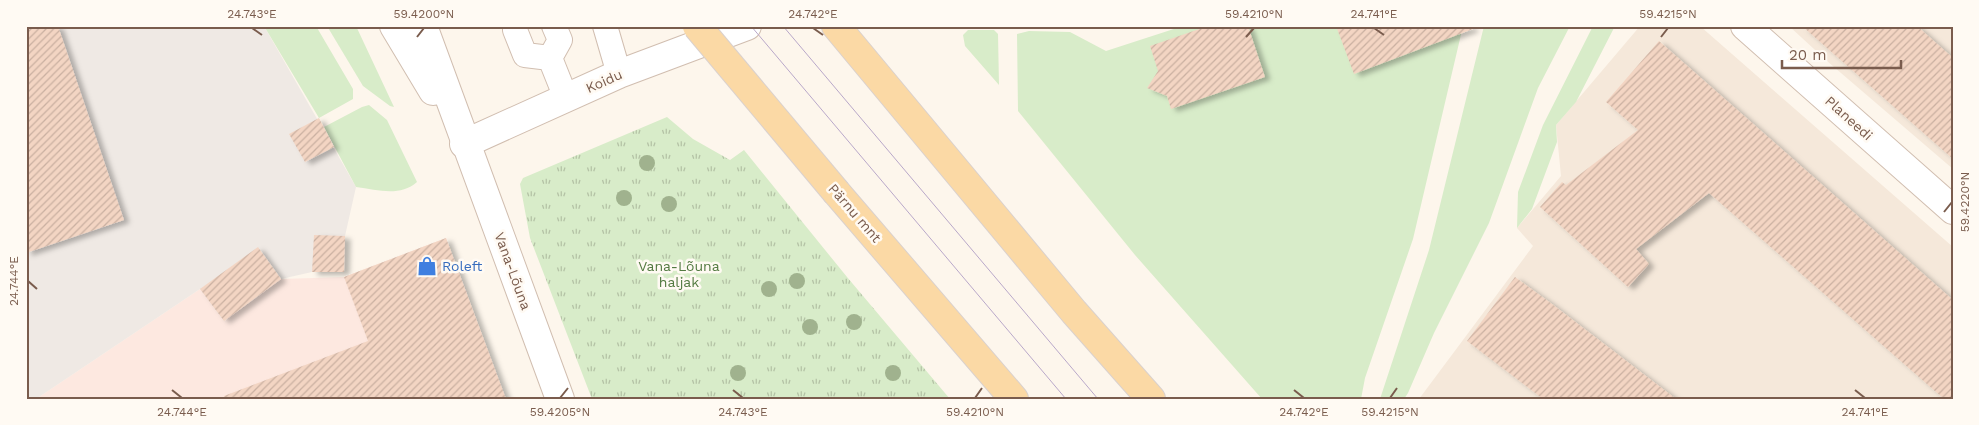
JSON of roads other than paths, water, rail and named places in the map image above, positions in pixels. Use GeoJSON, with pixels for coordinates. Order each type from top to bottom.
{"type":"FeatureCollection","features":[{"type":"Feature","properties":{"kind":"main road","name":"Pärnu mnt"},"geometry":{"type":"LineString","coordinates":[[697,26],[1014,399]]}},
{"type":"Feature","properties":{"kind":"main road"},"geometry":{"type":"LineString","coordinates":[[836,26],[1074,312],[1151,399]]}},
{"type":"Feature","properties":{"kind":"street","name":"Vana-Lõuna"},"geometry":{"type":"LineString","coordinates":[[394,26],[464,144]]}},
{"type":"Feature","properties":{"kind":"street","name":"Vana-Lõuna"},"geometry":{"type":"LineString","coordinates":[[423,26],[464,144],[510,260],[560,399]]}},
{"type":"Feature","properties":{"kind":"street","name":"Koidu"},"geometry":{"type":"LineString","coordinates":[[464,144],[619,74],[747,26]]}},
{"type":"Feature","properties":{"kind":"street","name":"Planeedi"},"geometry":{"type":"LineString","coordinates":[[1745,26],[1953,210]]}},
{"type":"Feature","properties":{"kind":"lane"},"geometry":{"type":"LineString","coordinates":[[550,58],[560,40],[554,26]]}},
{"type":"Feature","properties":{"kind":"lane"},"geometry":{"type":"LineString","coordinates":[[606,26],[619,74]]}},
{"type":"Feature","properties":{"kind":"lane"},"geometry":{"type":"LineString","coordinates":[[515,30],[525,55],[550,58]]}},
{"type":"Feature","properties":{"kind":"lane"},"geometry":{"type":"LineString","coordinates":[[550,58],[566,98]]}},
{"type":"Feature","properties":{"kind":"tram line"},"geometry":{"type":"LineString","coordinates":[[751,26],[1066,399]]}},
{"type":"Feature","properties":{"kind":"tram line"},"geometry":{"type":"LineString","coordinates":[[783,26],[1098,399]]}},
{"type":"Feature","properties":{"kind":"place","name":"Roleft"},"geometry":{"type":"Point","coordinates":[427,266]}},
{"type":"Feature","properties":{"kind":"park label","name":"Vana-Lõuna haljak"},"geometry":{"type":"Point","coordinates":[679,274]}}]}
